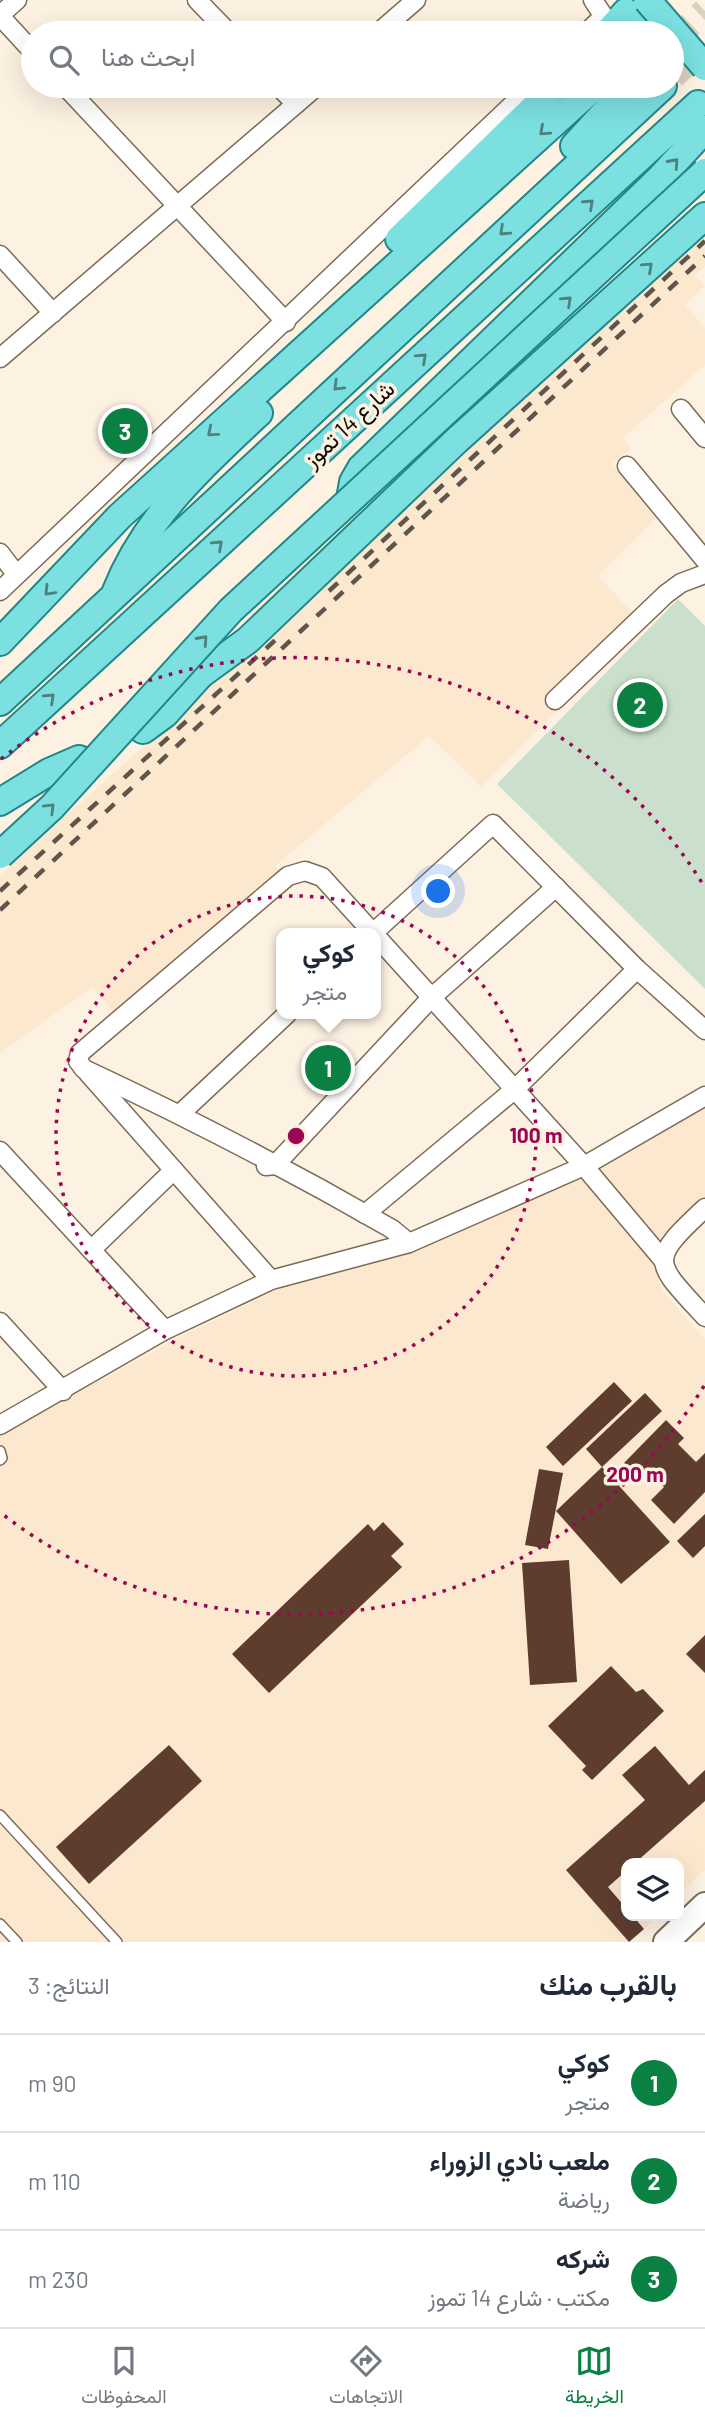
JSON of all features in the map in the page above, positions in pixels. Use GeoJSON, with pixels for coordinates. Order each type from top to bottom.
{"type":"FeatureCollection","features":[{"type":"Feature","properties":{"kind":"main road"},"geometry":{"type":"LineString","coordinates":[[684,55],[705,67]]}},
{"type":"Feature","properties":{"kind":"main road"},"geometry":{"type":"LineString","coordinates":[[251,398],[254,383],[266,364],[544,98]]}},
{"type":"Feature","properties":{"kind":"main road"},"geometry":{"type":"LineString","coordinates":[[0,642],[120,516],[582,98]]}},
{"type":"Feature","properties":{"kind":"main road"},"geometry":{"type":"LineString","coordinates":[[542,196],[571,149],[618,98]]}},
{"type":"Feature","properties":{"kind":"main road","name":"شارع 14 تموز"},"geometry":{"type":"LineString","coordinates":[[0,702],[112,601],[649,98]]}},
{"type":"Feature","properties":{"kind":"main road"},"geometry":{"type":"LineString","coordinates":[[350,499],[353,482],[361,468],[661,177],[701,117]]}},
{"type":"Feature","properties":{"kind":"main road","name":"شارع 14 تموز"},"geometry":{"type":"LineString","coordinates":[[0,744],[701,117]]}},
{"type":"Feature","properties":{"kind":"main road"},"geometry":{"type":"LineString","coordinates":[[0,855],[52,807],[231,610],[705,172]]}},
{"type":"Feature","properties":{"kind":"main road"},"geometry":{"type":"LineString","coordinates":[[112,601],[140,541],[168,502],[211,458],[417,267],[443,237],[451,215]]}},
{"type":"Feature","properties":{"kind":"main road"},"geometry":{"type":"LineString","coordinates":[[200,675],[248,640],[446,450],[705,216]]}},
{"type":"Feature","properties":{"kind":"main road"},"geometry":{"type":"LineString","coordinates":[[143,730],[165,714],[297,570],[521,361],[543,323]]}},
{"type":"Feature","properties":{"kind":"main road"},"geometry":{"type":"LineString","coordinates":[[0,802],[40,777],[79,759]]}},
{"type":"Feature","properties":{"kind":"street"},"geometry":{"type":"LineString","coordinates":[[17,0],[0,16],[21,39]]}},
{"type":"Feature","properties":{"kind":"street"},"geometry":{"type":"LineString","coordinates":[[197,0],[217,21]]}},
{"type":"Feature","properties":{"kind":"street"},"geometry":{"type":"LineString","coordinates":[[593,0],[619,19]]}},
{"type":"Feature","properties":{"kind":"street"},"geometry":{"type":"LineString","coordinates":[[392,21],[414,1]]}},
{"type":"Feature","properties":{"kind":"street"},"geometry":{"type":"LineString","coordinates":[[76,98],[286,322]]}},
{"type":"Feature","properties":{"kind":"street"},"geometry":{"type":"LineString","coordinates":[[290,98],[296,104]]}},
{"type":"Feature","properties":{"kind":"street"},"geometry":{"type":"LineString","coordinates":[[0,358],[303,98]]}},
{"type":"Feature","properties":{"kind":"street"},"geometry":{"type":"LineString","coordinates":[[0,591],[519,98]]}},
{"type":"Feature","properties":{"kind":"street"},"geometry":{"type":"LineString","coordinates":[[0,256],[53,313]]}},
{"type":"Feature","properties":{"kind":"street"},"geometry":{"type":"LineString","coordinates":[[681,409],[705,438]]}},
{"type":"Feature","properties":{"kind":"street"},"geometry":{"type":"LineString","coordinates":[[627,466],[705,560]]}},
{"type":"Feature","properties":{"kind":"street"},"geometry":{"type":"LineString","coordinates":[[0,553],[16,575]]}},
{"type":"Feature","properties":{"kind":"street"},"geometry":{"type":"LineString","coordinates":[[555,700],[666,594],[681,583],[705,574]]}},
{"type":"Feature","properties":{"kind":"street"},"geometry":{"type":"LineString","coordinates":[[380,928],[493,824],[637,969],[705,1030]]}},
{"type":"Feature","properties":{"kind":"street"},"geometry":{"type":"LineString","coordinates":[[271,1280],[84,1069],[78,1061],[80,1053],[288,876],[305,871],[322,877],[369,928]]}},
{"type":"Feature","properties":{"kind":"street"},"geometry":{"type":"LineString","coordinates":[[270,1165],[431,998],[556,887]]}},
{"type":"Feature","properties":{"kind":"street"},"geometry":{"type":"LineString","coordinates":[[381,942],[584,1166],[664,1261],[668,1275],[705,1317]]}},
{"type":"Feature","properties":{"kind":"street"},"geometry":{"type":"LineString","coordinates":[[365,1214],[514,1090],[637,969]]}},
{"type":"Feature","properties":{"kind":"street"},"geometry":{"type":"LineString","coordinates":[[180,1114],[282,1019]]}},
{"type":"Feature","properties":{"kind":"street"},"geometry":{"type":"LineString","coordinates":[[84,1069],[180,1114],[365,1214],[409,1243]]}},
{"type":"Feature","properties":{"kind":"street"},"geometry":{"type":"LineString","coordinates":[[0,1424],[63,1391],[165,1330],[271,1280],[409,1243],[584,1166],[705,1096]]}},
{"type":"Feature","properties":{"kind":"street"},"geometry":{"type":"LineString","coordinates":[[0,1151],[165,1330]]}},
{"type":"Feature","properties":{"kind":"street"},"geometry":{"type":"LineString","coordinates":[[92,1250],[174,1170]]}},
{"type":"Feature","properties":{"kind":"street"},"geometry":{"type":"LineString","coordinates":[[664,1261],[669,1242],[705,1208]]}},
{"type":"Feature","properties":{"kind":"street"},"geometry":{"type":"LineString","coordinates":[[0,1322],[63,1391]]}},
{"type":"Feature","properties":{"kind":"street"},"geometry":{"type":"LineString","coordinates":[[666,1942],[705,1905]]}},
{"type":"Feature","properties":{"kind":"lane"},"geometry":{"type":"LineString","coordinates":[[0,1451],[0,1460]]}},
{"type":"Feature","properties":{"kind":"lane"},"geometry":{"type":"LineString","coordinates":[[0,1815],[117,1942]]}},
{"type":"Feature","properties":{"kind":"lane"},"geometry":{"type":"LineString","coordinates":[[0,1924],[17,1942]]}},
{"type":"Feature","properties":{"kind":"shaded area"},"geometry":{"type":"Polygon","coordinates":[[[705,224],[705,266],[695,275],[705,286],[685,305],[705,328],[705,365],[623,438],[631,448],[612,463],[659,516],[598,576],[644,624],[482,787],[429,736],[275,866],[291,881],[114,1012],[92,987],[0,1053],[0,875],[321,587],[705,224]]]}},
{"type":"Feature","properties":{"kind":"shaded area"},"geometry":{"type":"Polygon","coordinates":[[[705,1103],[705,1201],[661,1243],[656,1274],[664,1293],[705,1339],[705,1870],[684,1890],[684,1858],[621,1858],[621,1921],[653,1921],[630,1942],[0,1942],[0,1435],[178,1338],[277,1290],[415,1247],[705,1103]]]}},
{"type":"Feature","properties":{"kind":"green space"},"geometry":{"type":"Polygon","coordinates":[[[678,599],[705,626],[705,989],[497,784],[678,599]]]}},
{"type":"Feature","properties":{"kind":"building"},"geometry":{"type":"Polygon","coordinates":[[[614,1382],[632,1401],[563,1466],[546,1447],[614,1382]]]}},
{"type":"Feature","properties":{"kind":"building"},"geometry":{"type":"Polygon","coordinates":[[[645,1393],[662,1411],[602,1467],[586,1449],[645,1393]]]}},
{"type":"Feature","properties":{"kind":"building"},"geometry":{"type":"Polygon","coordinates":[[[666,1420],[684,1438],[678,1444],[696,1462],[705,1453],[705,1492],[674,1524],[651,1500],[664,1487],[647,1470],[639,1478],[624,1463],[666,1420]]]}},
{"type":"Feature","properties":{"kind":"building"},"geometry":{"type":"Polygon","coordinates":[[[602,1467],[670,1542],[621,1584],[556,1511],[602,1467]]]}},
{"type":"Feature","properties":{"kind":"building"},"geometry":{"type":"Polygon","coordinates":[[[539,1469],[563,1473],[548,1549],[525,1545],[539,1469]]]}},
{"type":"Feature","properties":{"kind":"building"},"geometry":{"type":"Polygon","coordinates":[[[705,1514],[705,1546],[693,1558],[677,1541],[705,1514]]]}},
{"type":"Feature","properties":{"kind":"building"},"geometry":{"type":"Polygon","coordinates":[[[383,1522],[404,1544],[391,1556],[402,1567],[269,1693],[232,1654],[368,1524],[374,1531],[383,1522]]]}},
{"type":"Feature","properties":{"kind":"building"},"geometry":{"type":"Polygon","coordinates":[[[569,1560],[577,1682],[530,1685],[522,1563],[569,1560]]]}},
{"type":"Feature","properties":{"kind":"building"},"geometry":{"type":"Polygon","coordinates":[[[705,1635],[705,1673],[686,1654],[705,1635]]]}},
{"type":"Feature","properties":{"kind":"building"},"geometry":{"type":"Polygon","coordinates":[[[611,1666],[636,1692],[643,1689],[664,1711],[592,1780],[582,1770],[586,1766],[548,1726],[611,1666]]]}},
{"type":"Feature","properties":{"kind":"building"},"geometry":{"type":"Polygon","coordinates":[[[169,1745],[202,1781],[89,1884],[56,1847],[169,1745]]]}},
{"type":"Feature","properties":{"kind":"building"},"geometry":{"type":"Polygon","coordinates":[[[655,1746],[689,1785],[705,1770],[705,1801],[641,1858],[621,1858],[621,1875],[608,1887],[621,1902],[621,1921],[637,1921],[644,1929],[629,1942],[566,1870],[645,1800],[622,1775],[655,1746]]]}},
{"type":"Feature","properties":{"kind":"tunnel"},"geometry":{"type":"LineString","coordinates":[[684,31],[705,11]]}},
{"type":"Feature","properties":{"kind":"tunnel"},"geometry":{"type":"LineString","coordinates":[[684,66],[705,46]]}},
{"type":"Feature","properties":{"kind":"railway"},"geometry":{"type":"LineString","coordinates":[[329,591],[705,241]]}},
{"type":"Feature","properties":{"kind":"railway"},"geometry":{"type":"LineString","coordinates":[[0,910],[705,256]]}},
{"type":"Feature","properties":{"kind":"railway"},"geometry":{"type":"LineString","coordinates":[[0,891],[282,634]]}},
{"type":"Feature","properties":{"kind":"place","name":"شركه"},"geometry":{"type":"Point","coordinates":[125,431]}},
{"type":"Feature","properties":{"kind":"place","name":"ملعب نادي الزوراء"},"geometry":{"type":"Point","coordinates":[640,705]}},
{"type":"Feature","properties":{"kind":"place","name":"كوكي"},"geometry":{"type":"Point","coordinates":[328,1068]}}]}
